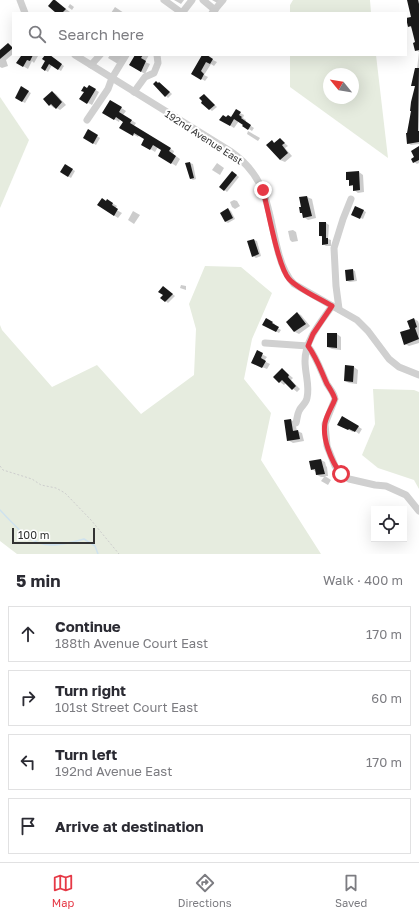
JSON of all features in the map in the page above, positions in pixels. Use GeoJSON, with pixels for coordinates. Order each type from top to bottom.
{"type":"FeatureCollection","features":[{"type":"Feature","properties":{"kind":"street"},"geometry":{"type":"LineString","coordinates":[[20,0],[25,12]]}},
{"type":"Feature","properties":{"kind":"street"},"geometry":{"type":"LineString","coordinates":[[164,0],[181,12]]}},
{"type":"Feature","properties":{"kind":"street"},"geometry":{"type":"LineString","coordinates":[[183,12],[192,0]]}},
{"type":"Feature","properties":{"kind":"street"},"geometry":{"type":"LineString","coordinates":[[203,0],[214,11],[223,0]]}},
{"type":"Feature","properties":{"kind":"street","name":"192nd Avenue East"},"geometry":{"type":"LineString","coordinates":[[77,56],[230,151],[246,164],[254,173],[263,190],[281,262],[288,278],[294,284],[339,309]]}},
{"type":"Feature","properties":{"kind":"street"},"geometry":{"type":"LineString","coordinates":[[91,65],[99,56]]}},
{"type":"Feature","properties":{"kind":"street"},"geometry":{"type":"LineString","coordinates":[[87,120],[108,89],[112,78],[125,56]]}},
{"type":"Feature","properties":{"kind":"street"},"geometry":{"type":"LineString","coordinates":[[134,92],[145,77],[154,72],[158,63],[157,56]]}},
{"type":"Feature","properties":{"kind":"street"},"geometry":{"type":"LineString","coordinates":[[351,199],[334,248],[339,309],[357,320],[392,362],[399,367],[419,375]]}},
{"type":"Feature","properties":{"kind":"street"},"geometry":{"type":"LineString","coordinates":[[296,423],[299,411],[307,400],[309,389],[305,361],[308,346],[313,334],[332,306]]}},
{"type":"Feature","properties":{"kind":"street"},"geometry":{"type":"LineString","coordinates":[[265,343],[308,346]]}},
{"type":"Feature","properties":{"kind":"street"},"geometry":{"type":"LineString","coordinates":[[308,346],[313,353],[335,399],[325,424],[327,446],[335,466],[341,474],[350,479],[374,485],[386,486],[406,495],[419,511]]}},
{"type":"Feature","properties":{"kind":"path"},"geometry":{"type":"LineString","coordinates":[[0,466],[3,470],[32,479],[40,485],[56,488],[65,493],[91,520],[119,554]]}},
{"type":"Feature","properties":{"kind":"shaded area"},"geometry":{"type":"Polygon","coordinates":[[[293,0],[370,0],[371,12],[290,12],[290,5],[293,0]]]}},
{"type":"Feature","properties":{"kind":"shaded area"},"geometry":{"type":"Polygon","coordinates":[[[290,56],[376,56],[388,158],[290,87],[290,56]]]}},
{"type":"Feature","properties":{"kind":"shaded area"},"geometry":{"type":"Polygon","coordinates":[[[0,97],[29,140],[0,208],[0,97]]]}},
{"type":"Feature","properties":{"kind":"shaded area"},"geometry":{"type":"Polygon","coordinates":[[[205,266],[241,267],[272,293],[252,339],[244,379],[271,413],[261,460],[321,554],[17,554],[0,541],[0,325],[2,330],[52,387],[97,365],[141,414],[194,375],[196,329],[189,304],[205,266]]]}},
{"type":"Feature","properties":{"kind":"shaded area"},"geometry":{"type":"Polygon","coordinates":[[[373,389],[414,390],[419,392],[419,489],[414,480],[378,468],[362,455],[375,424],[373,389]]]}},
{"type":"Feature","properties":{"kind":"building"},"geometry":{"type":"Polygon","coordinates":[[[53,0],[55,0],[66,9],[63,12],[55,12],[48,6],[53,0]]]}},
{"type":"Feature","properties":{"kind":"building"},"geometry":{"type":"Polygon","coordinates":[[[407,0],[418,0],[419,50],[415,51],[413,43],[415,42],[411,26],[408,27],[407,22],[407,18],[411,17],[407,0]]]}},
{"type":"Feature","properties":{"kind":"building"},"geometry":{"type":"Polygon","coordinates":[[[8,43],[12,47],[12,49],[0,59],[0,50],[8,43]]]}},
{"type":"Feature","properties":{"kind":"building"},"geometry":{"type":"Polygon","coordinates":[[[21,56],[32,56],[30,61],[27,60],[23,67],[16,63],[21,56]]]}},
{"type":"Feature","properties":{"kind":"building"},"geometry":{"type":"Polygon","coordinates":[[[44,56],[51,56],[62,64],[58,70],[49,64],[45,71],[41,68],[45,61],[42,59],[44,56]]]}},
{"type":"Feature","properties":{"kind":"building"},"geometry":{"type":"Polygon","coordinates":[[[134,56],[142,56],[141,58],[146,61],[141,72],[129,65],[134,56]]]}},
{"type":"Feature","properties":{"kind":"building"},"geometry":{"type":"Polygon","coordinates":[[[201,56],[208,56],[213,59],[210,64],[206,62],[201,71],[204,74],[201,80],[191,74],[201,56]]]}},
{"type":"Feature","properties":{"kind":"building"},"geometry":{"type":"Polygon","coordinates":[[[415,68],[419,68],[419,142],[407,144],[406,133],[415,86],[411,86],[415,68]]]}},
{"type":"Feature","properties":{"kind":"building"},"geometry":{"type":"Polygon","coordinates":[[[156,81],[170,92],[165,97],[153,84],[156,81]]]}},
{"type":"Feature","properties":{"kind":"building"},"geometry":{"type":"Polygon","coordinates":[[[89,85],[96,89],[87,104],[79,99],[84,92],[81,91],[84,86],[87,88],[89,85]]]}},
{"type":"Feature","properties":{"kind":"building"},"geometry":{"type":"Polygon","coordinates":[[[21,86],[29,91],[22,102],[15,98],[21,86]]]}},
{"type":"Feature","properties":{"kind":"building"},"geometry":{"type":"Polygon","coordinates":[[[52,91],[62,102],[56,109],[51,104],[49,106],[43,99],[52,91]]]}},
{"type":"Feature","properties":{"kind":"building"},"geometry":{"type":"Polygon","coordinates":[[[204,94],[215,105],[209,110],[201,103],[202,101],[199,98],[204,94]]]}},
{"type":"Feature","properties":{"kind":"building"},"geometry":{"type":"Polygon","coordinates":[[[110,100],[122,107],[119,112],[132,120],[130,123],[171,148],[169,151],[176,156],[171,164],[158,156],[161,150],[153,145],[150,150],[141,145],[144,139],[134,133],[133,136],[119,128],[123,122],[116,117],[114,120],[102,113],[110,100]]]}},
{"type":"Feature","properties":{"kind":"building"},"geometry":{"type":"Polygon","coordinates":[[[236,109],[241,112],[239,115],[242,117],[241,118],[251,125],[248,130],[234,119],[230,126],[219,120],[223,115],[226,117],[228,115],[231,117],[236,109]]]}},
{"type":"Feature","properties":{"kind":"building"},"geometry":{"type":"Polygon","coordinates":[[[88,129],[98,135],[93,144],[83,138],[88,129]]]}},
{"type":"Feature","properties":{"kind":"building"},"geometry":{"type":"Polygon","coordinates":[[[280,138],[285,143],[282,145],[288,153],[280,160],[266,145],[272,140],[274,143],[280,138]]]}},
{"type":"Feature","properties":{"kind":"building"},"geometry":{"type":"Polygon","coordinates":[[[419,146],[419,160],[413,163],[411,159],[414,157],[411,151],[419,146]]]}},
{"type":"Feature","properties":{"kind":"building"},"geometry":{"type":"Polygon","coordinates":[[[190,162],[194,178],[190,179],[185,163],[190,162]]]}},
{"type":"Feature","properties":{"kind":"building"},"geometry":{"type":"Polygon","coordinates":[[[65,164],[73,169],[68,177],[60,172],[65,164]]]}},
{"type":"Feature","properties":{"kind":"building"},"geometry":{"type":"Polygon","coordinates":[[[232,171],[237,175],[224,191],[219,187],[232,171]]]}},
{"type":"Feature","properties":{"kind":"building"},"geometry":{"type":"Polygon","coordinates":[[[359,171],[360,190],[353,191],[353,185],[349,186],[349,180],[346,180],[346,172],[359,171]]]}},
{"type":"Feature","properties":{"kind":"building"},"geometry":{"type":"Polygon","coordinates":[[[307,196],[312,216],[303,218],[302,213],[300,213],[299,207],[301,207],[299,197],[307,196]]]}},
{"type":"Feature","properties":{"kind":"building"},"geometry":{"type":"Polygon","coordinates":[[[102,198],[113,203],[112,205],[118,209],[114,216],[97,205],[102,198]]]}},
{"type":"Feature","properties":{"kind":"building"},"geometry":{"type":"Polygon","coordinates":[[[355,206],[364,210],[360,219],[351,215],[355,206]]]}},
{"type":"Feature","properties":{"kind":"building"},"geometry":{"type":"Polygon","coordinates":[[[228,208],[233,218],[225,222],[220,213],[228,208]]]}},
{"type":"Feature","properties":{"kind":"building"},"geometry":{"type":"Polygon","coordinates":[[[319,222],[326,222],[326,238],[328,238],[328,244],[322,245],[322,236],[319,236],[319,222]]]}},
{"type":"Feature","properties":{"kind":"building"},"geometry":{"type":"Polygon","coordinates":[[[254,239],[259,254],[252,257],[247,241],[254,239]]]}},
{"type":"Feature","properties":{"kind":"building"},"geometry":{"type":"Polygon","coordinates":[[[353,269],[354,280],[346,281],[345,270],[353,269]]]}},
{"type":"Feature","properties":{"kind":"building"},"geometry":{"type":"Polygon","coordinates":[[[163,286],[173,294],[165,302],[160,298],[163,295],[158,292],[163,286]]]}},
{"type":"Feature","properties":{"kind":"building"},"geometry":{"type":"Polygon","coordinates":[[[297,312],[306,324],[294,332],[286,322],[297,312]]]}},
{"type":"Feature","properties":{"kind":"building"},"geometry":{"type":"Polygon","coordinates":[[[266,318],[279,327],[276,332],[262,325],[266,318]]]}},
{"type":"Feature","properties":{"kind":"building"},"geometry":{"type":"Polygon","coordinates":[[[414,318],[417,327],[415,328],[419,339],[404,345],[400,332],[410,329],[407,321],[414,318]]]}},
{"type":"Feature","properties":{"kind":"building"},"geometry":{"type":"Polygon","coordinates":[[[327,333],[337,333],[337,348],[327,347],[327,333]]]}},
{"type":"Feature","properties":{"kind":"building"},"geometry":{"type":"Polygon","coordinates":[[[257,350],[263,353],[261,358],[266,361],[262,368],[251,363],[257,350]]]}},
{"type":"Feature","properties":{"kind":"building"},"geometry":{"type":"Polygon","coordinates":[[[345,365],[354,366],[353,382],[344,381],[345,365]]]}},
{"type":"Feature","properties":{"kind":"building"},"geometry":{"type":"Polygon","coordinates":[[[282,368],[289,375],[288,377],[296,386],[292,390],[282,380],[279,383],[273,377],[282,368]]]}},
{"type":"Feature","properties":{"kind":"building"},"geometry":{"type":"Polygon","coordinates":[[[342,416],[359,426],[355,432],[337,425],[342,416]]]}},
{"type":"Feature","properties":{"kind":"building"},"geometry":{"type":"Polygon","coordinates":[[[291,419],[293,431],[298,430],[300,439],[287,441],[284,420],[291,419]]]}},
{"type":"Feature","properties":{"kind":"building"},"geometry":{"type":"Polygon","coordinates":[[[321,459],[325,474],[316,475],[315,469],[311,470],[309,461],[321,459]]]}},
{"type":"Feature","properties":{"kind":"waterway"},"geometry":{"type":"LineString","coordinates":[[0,510],[20,530],[36,542],[55,545],[84,539],[95,546],[98,554]]}},
{"type":"Feature","properties":{"kind":"route"},"geometry":{"type":"LineString","coordinates":[[263,190],[275,241],[281,262],[288,278],[294,284],[332,306],[313,334],[308,346],[319,365],[328,387],[334,395],[335,399],[325,424],[327,446],[335,466],[341,474]]}}]}
